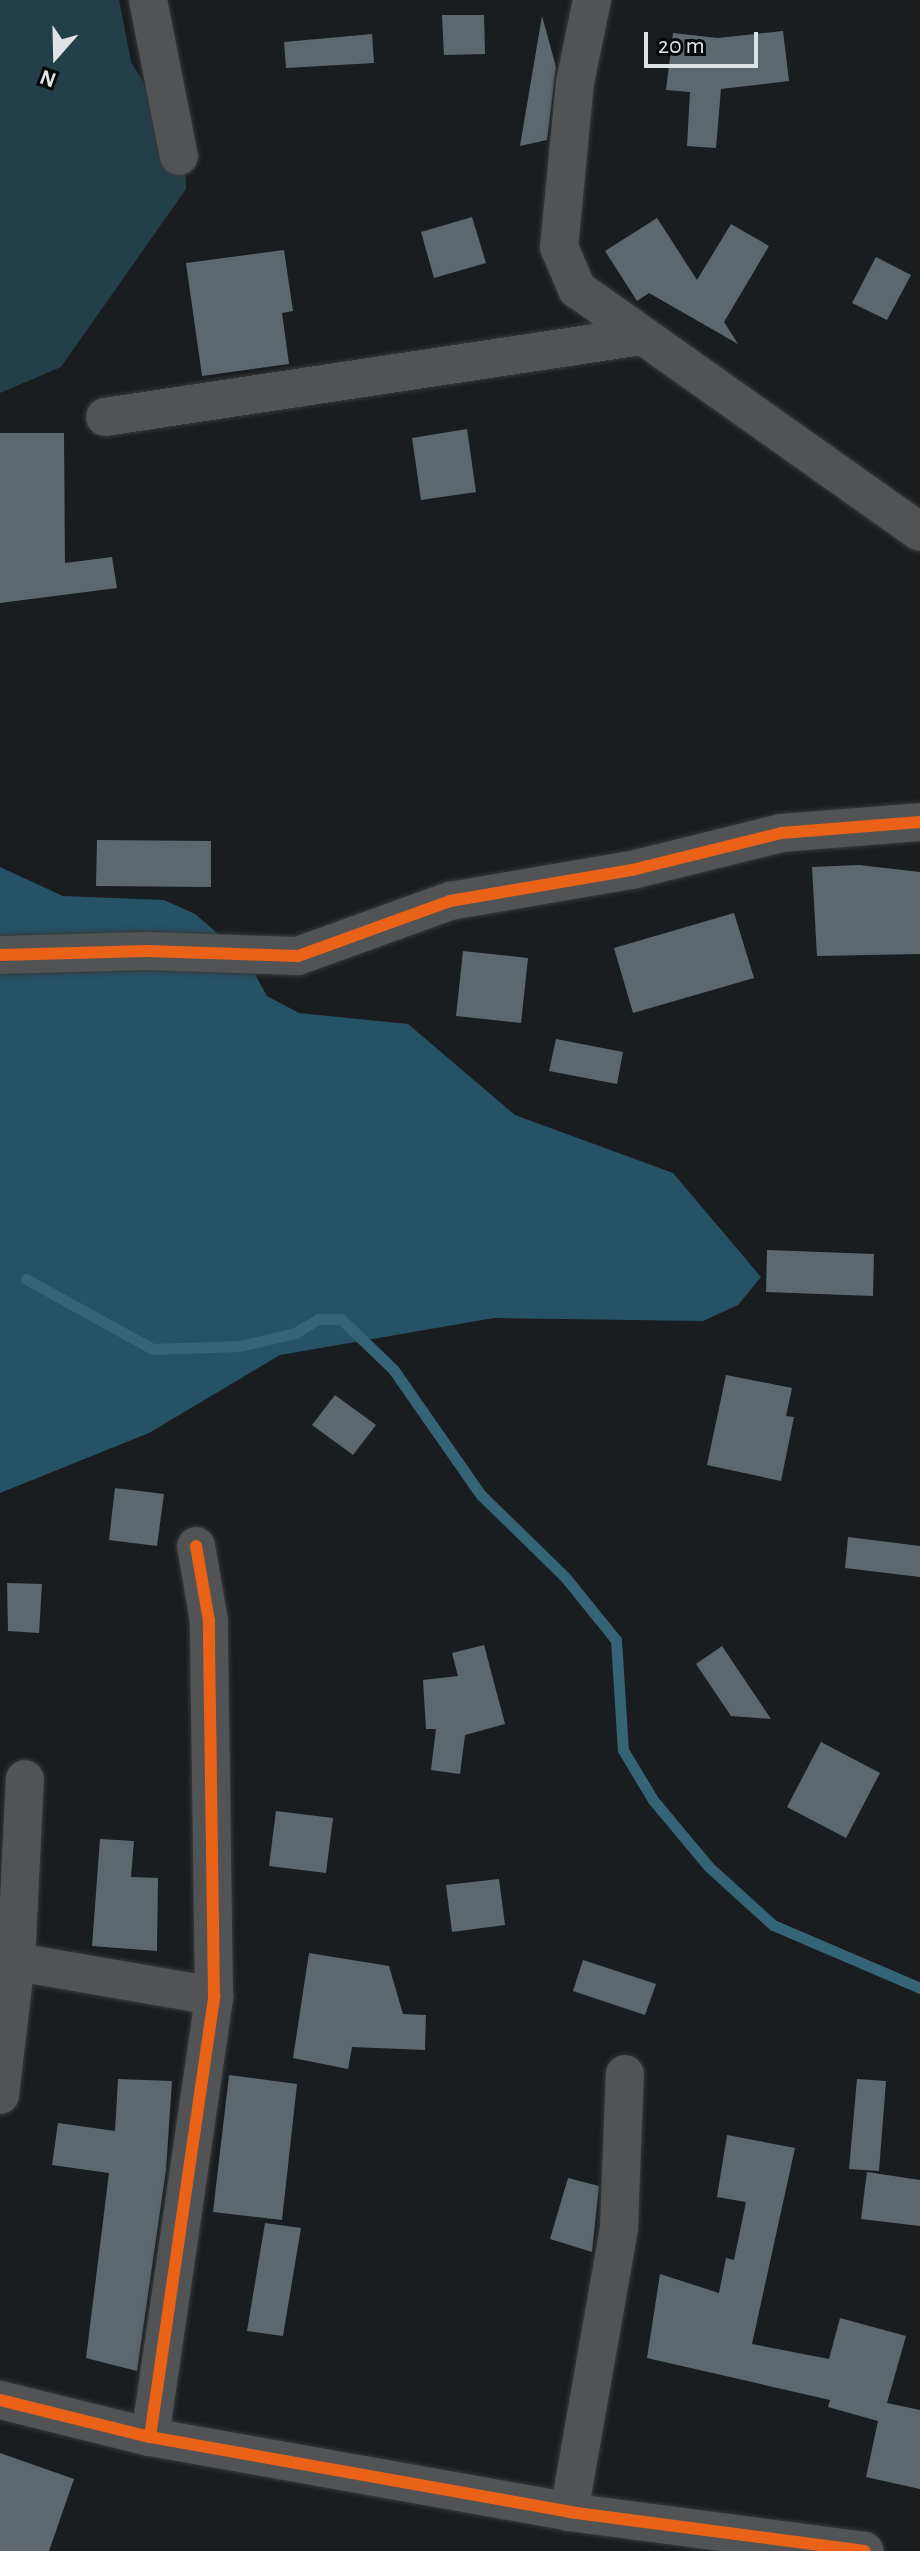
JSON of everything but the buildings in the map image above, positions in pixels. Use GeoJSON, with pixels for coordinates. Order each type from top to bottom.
{"type":"FeatureCollection","features":[{"type":"Feature","properties":{"kind":"street"},"geometry":{"type":"LineString","coordinates":[[148,0],[179,156]]}},
{"type":"Feature","properties":{"kind":"street"},"geometry":{"type":"LineString","coordinates":[[592,0],[575,82],[559,247],[577,289],[920,532]]}},
{"type":"Feature","properties":{"kind":"street"},"geometry":{"type":"LineString","coordinates":[[105,417],[641,336]]}},
{"type":"Feature","properties":{"kind":"street"},"geometry":{"type":"LineString","coordinates":[[0,955],[147,951],[298,956],[450,901],[632,870],[781,833],[920,822]]}},
{"type":"Feature","properties":{"kind":"street"},"geometry":{"type":"LineString","coordinates":[[150,2437],[214,1996],[209,1621],[196,1546]]}},
{"type":"Feature","properties":{"kind":"street"},"geometry":{"type":"LineString","coordinates":[[0,2095],[8,1960],[25,1779]]}},
{"type":"Feature","properties":{"kind":"street"},"geometry":{"type":"LineString","coordinates":[[8,1960],[214,1996]]}},
{"type":"Feature","properties":{"kind":"street"},"geometry":{"type":"LineString","coordinates":[[569,2512],[619,2227],[625,2074]]}},
{"type":"Feature","properties":{"kind":"street"},"geometry":{"type":"LineString","coordinates":[[0,2400],[150,2437],[569,2512],[864,2551]]}},
{"type":"Feature","properties":{"kind":"shaded area"},"geometry":{"type":"Polygon","coordinates":[[[0,0],[119,0],[131,62],[186,152],[186,189],[61,367],[0,393],[0,0]]]}},
{"type":"Feature","properties":{"kind":"shaded area"},"geometry":{"type":"Polygon","coordinates":[[[0,867],[63,896],[164,900],[195,914],[246,958],[267,996],[299,1013],[408,1024],[515,1115],[673,1173],[761,1277],[738,1305],[703,1321],[494,1318],[280,1355],[149,1433],[0,1493],[0,867]]]}},
{"type":"Feature","properties":{"kind":"waterway"},"geometry":{"type":"LineString","coordinates":[[26,1279],[153,1349],[240,1346],[295,1333],[318,1319],[341,1319],[393,1369],[481,1495],[565,1577],[616,1640],[623,1750],[653,1800],[709,1867],[773,1925],[920,1988]]}},
{"type":"Feature","properties":{"kind":"cycle path"},"geometry":{"type":"LineString","coordinates":[[0,955],[147,951],[298,956],[450,901],[632,870],[781,833],[920,822]]}},
{"type":"Feature","properties":{"kind":"cycle path"},"geometry":{"type":"LineString","coordinates":[[150,2437],[214,1996],[209,1621],[196,1546]]}},
{"type":"Feature","properties":{"kind":"cycle path"},"geometry":{"type":"LineString","coordinates":[[0,2400],[150,2437],[569,2512],[864,2551]]}}]}
